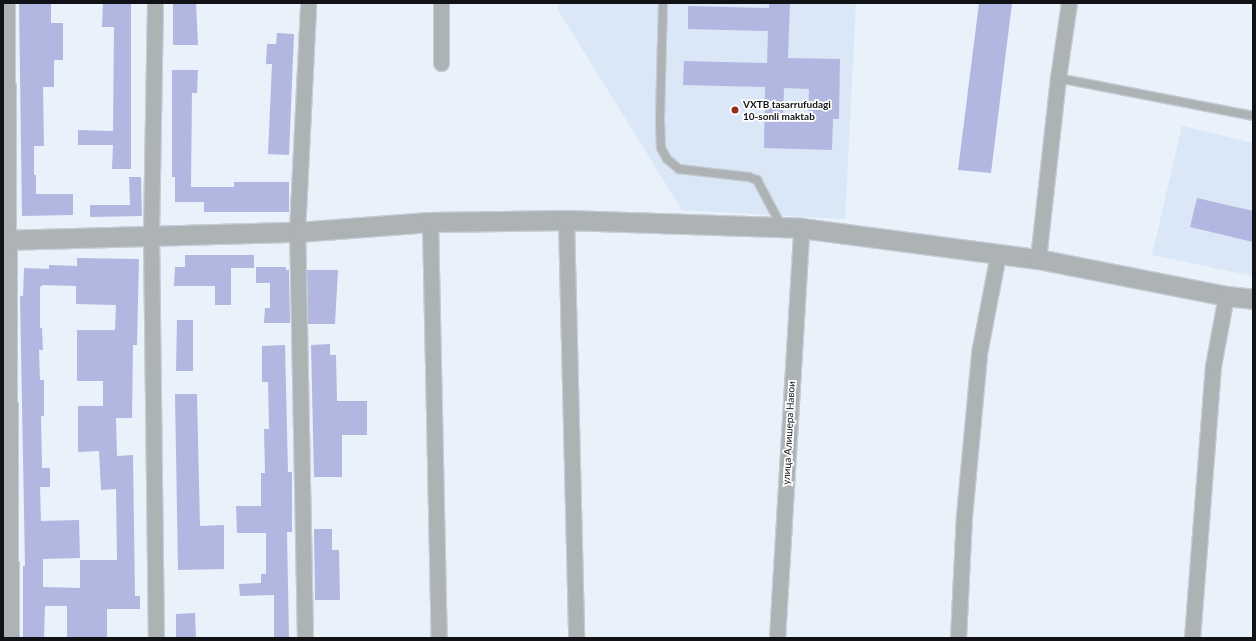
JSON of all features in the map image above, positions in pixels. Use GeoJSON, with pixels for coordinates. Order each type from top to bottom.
{"type":"FeatureCollection","features":[{"type":"Feature","properties":{"kind":"street"},"geometry":{"type":"LineString","coordinates":[[7,3],[5,240],[11,638]]}},
{"type":"Feature","properties":{"kind":"street"},"geometry":{"type":"LineString","coordinates":[[155,3],[151,235],[156,638]]}},
{"type":"Feature","properties":{"kind":"street"},"geometry":{"type":"LineString","coordinates":[[305,638],[297,232],[308,3]]}},
{"type":"Feature","properties":{"kind":"street"},"geometry":{"type":"LineString","coordinates":[[441,3],[441,63]]}},
{"type":"Feature","properties":{"kind":"street"},"geometry":{"type":"LineString","coordinates":[[1038,259],[1058,78],[1069,3]]}},
{"type":"Feature","properties":{"kind":"street"},"geometry":{"type":"LineString","coordinates":[[5,240],[297,232],[430,222],[566,220],[791,228],[1038,259],[1226,296],[1253,299]]}},
{"type":"Feature","properties":{"kind":"street"},"geometry":{"type":"LineString","coordinates":[[566,220],[576,638]]}},
{"type":"Feature","properties":{"kind":"street"},"geometry":{"type":"LineString","coordinates":[[430,222],[439,638]]}},
{"type":"Feature","properties":{"kind":"street","name":"улица Алишера Навои"},"geometry":{"type":"LineString","coordinates":[[777,638],[791,228]]}},
{"type":"Feature","properties":{"kind":"street"},"geometry":{"type":"LineString","coordinates":[[958,638],[964,516],[979,353],[998,254]]}},
{"type":"Feature","properties":{"kind":"street"},"geometry":{"type":"LineString","coordinates":[[1192,638],[1213,366],[1226,296]]}},
{"type":"Feature","properties":{"kind":"lane"},"geometry":{"type":"LineString","coordinates":[[663,3],[660,120],[661,148],[667,159],[679,169],[749,177],[757,180],[791,228]]}},
{"type":"Feature","properties":{"kind":"lane"},"geometry":{"type":"LineString","coordinates":[[1058,78],[1253,116]]}},
{"type":"Feature","properties":{"kind":"shaded area","name":"VXTB tasarrufudagi 10-sonli maktab"},"geometry":{"type":"Polygon","coordinates":[[[559,3],[856,3],[845,219],[682,210],[558,10],[559,3]]]}},
{"type":"Feature","properties":{"kind":"shaded area"},"geometry":{"type":"Polygon","coordinates":[[[1182,126],[1253,143],[1253,276],[1152,255],[1182,126]]]}},
{"type":"Feature","properties":{"kind":"building"},"geometry":{"type":"Polygon","coordinates":[[[19,3],[51,3],[51,23],[63,23],[63,60],[54,60],[54,87],[43,87],[44,146],[34,146],[34,175],[36,175],[36,194],[73,194],[73,215],[22,216],[19,3]]]}},
{"type":"Feature","properties":{"kind":"building"},"geometry":{"type":"Polygon","coordinates":[[[103,3],[131,3],[131,169],[112,169],[113,145],[78,145],[78,130],[113,131],[114,27],[102,27],[103,3]]]}},
{"type":"Feature","properties":{"kind":"building"},"geometry":{"type":"Polygon","coordinates":[[[173,3],[196,3],[198,45],[173,45],[173,3]]]}},
{"type":"Feature","properties":{"kind":"building"},"geometry":{"type":"Polygon","coordinates":[[[769,3],[790,3],[788,58],[840,59],[839,119],[833,119],[832,150],[764,148],[765,87],[683,85],[684,61],[767,63],[768,31],[688,29],[688,6],[769,8],[769,3]],[[784,88],[783,119],[808,119],[809,89],[784,88]]]}},
{"type":"Feature","properties":{"kind":"building"},"geometry":{"type":"Polygon","coordinates":[[[979,3],[1012,3],[991,173],[958,170],[979,3]]]}},
{"type":"Feature","properties":{"kind":"building"},"geometry":{"type":"Polygon","coordinates":[[[277,33],[294,34],[289,155],[268,154],[272,64],[266,64],[267,44],[276,44],[277,33]]]}},
{"type":"Feature","properties":{"kind":"building"},"geometry":{"type":"Polygon","coordinates":[[[172,70],[198,70],[197,93],[192,93],[191,187],[234,187],[234,182],[289,182],[289,212],[204,212],[204,202],[175,202],[175,177],[172,177],[172,70]]]}},
{"type":"Feature","properties":{"kind":"building"},"geometry":{"type":"Polygon","coordinates":[[[129,177],[141,177],[142,216],[90,217],[90,205],[130,205],[129,177]]]}},
{"type":"Feature","properties":{"kind":"building"},"geometry":{"type":"Polygon","coordinates":[[[1197,198],[1253,211],[1253,242],[1190,227],[1197,198]]]}},
{"type":"Feature","properties":{"kind":"building"},"geometry":{"type":"Polygon","coordinates":[[[185,255],[254,255],[254,268],[231,268],[231,305],[215,305],[215,286],[174,286],[175,267],[185,267],[185,255]]]}},
{"type":"Feature","properties":{"kind":"building"},"geometry":{"type":"Polygon","coordinates":[[[77,258],[139,259],[137,345],[133,345],[132,418],[116,418],[117,456],[133,455],[135,596],[140,596],[140,609],[107,609],[107,638],[67,638],[67,606],[45,606],[44,638],[23,638],[23,566],[25,566],[20,296],[23,296],[24,268],[49,269],[49,265],[77,266],[77,258]],[[43,285],[40,287],[40,328],[42,328],[43,350],[39,350],[40,380],[44,380],[44,416],[41,416],[42,468],[50,468],[50,487],[40,487],[41,521],[79,520],[80,558],[43,559],[43,587],[80,588],[80,560],[117,560],[116,489],[101,490],[99,451],[78,452],[78,406],[103,406],[103,381],[77,381],[77,330],[115,330],[116,305],[76,304],[76,286],[43,285]]]}},
{"type":"Feature","properties":{"kind":"building"},"geometry":{"type":"Polygon","coordinates":[[[256,267],[286,267],[286,270],[289,270],[290,323],[264,323],[265,308],[270,308],[270,283],[256,283],[256,267]]]}},
{"type":"Feature","properties":{"kind":"building"},"geometry":{"type":"Polygon","coordinates":[[[307,270],[338,270],[335,324],[308,324],[307,270]]]}},
{"type":"Feature","properties":{"kind":"building"},"geometry":{"type":"Polygon","coordinates":[[[177,320],[193,320],[193,371],[176,371],[177,320]]]}},
{"type":"Feature","properties":{"kind":"building"},"geometry":{"type":"Polygon","coordinates":[[[330,344],[330,355],[336,355],[337,401],[367,401],[367,435],[342,435],[342,477],[314,477],[311,345],[330,344]]]}},
{"type":"Feature","properties":{"kind":"building"},"geometry":{"type":"Polygon","coordinates":[[[285,345],[288,472],[292,472],[292,532],[287,532],[289,638],[274,638],[274,595],[240,596],[239,584],[261,583],[261,574],[266,574],[266,533],[237,533],[236,506],[261,506],[261,473],[265,473],[264,429],[269,429],[268,382],[262,382],[262,346],[285,345]]]}},
{"type":"Feature","properties":{"kind":"building"},"geometry":{"type":"Polygon","coordinates":[[[175,394],[197,394],[200,526],[224,525],[224,569],[178,570],[175,394]]]}},
{"type":"Feature","properties":{"kind":"building"},"geometry":{"type":"Polygon","coordinates":[[[314,529],[332,529],[332,550],[339,550],[340,600],[315,600],[314,529]]]}},
{"type":"Feature","properties":{"kind":"building"},"geometry":{"type":"Polygon","coordinates":[[[195,613],[196,638],[176,638],[176,614],[195,613]]]}},
{"type":"Feature","properties":{"kind":"place","name":"VXTB tasarrufudagi 10-sonli maktab"},"geometry":{"type":"Point","coordinates":[735,110]}}]}
